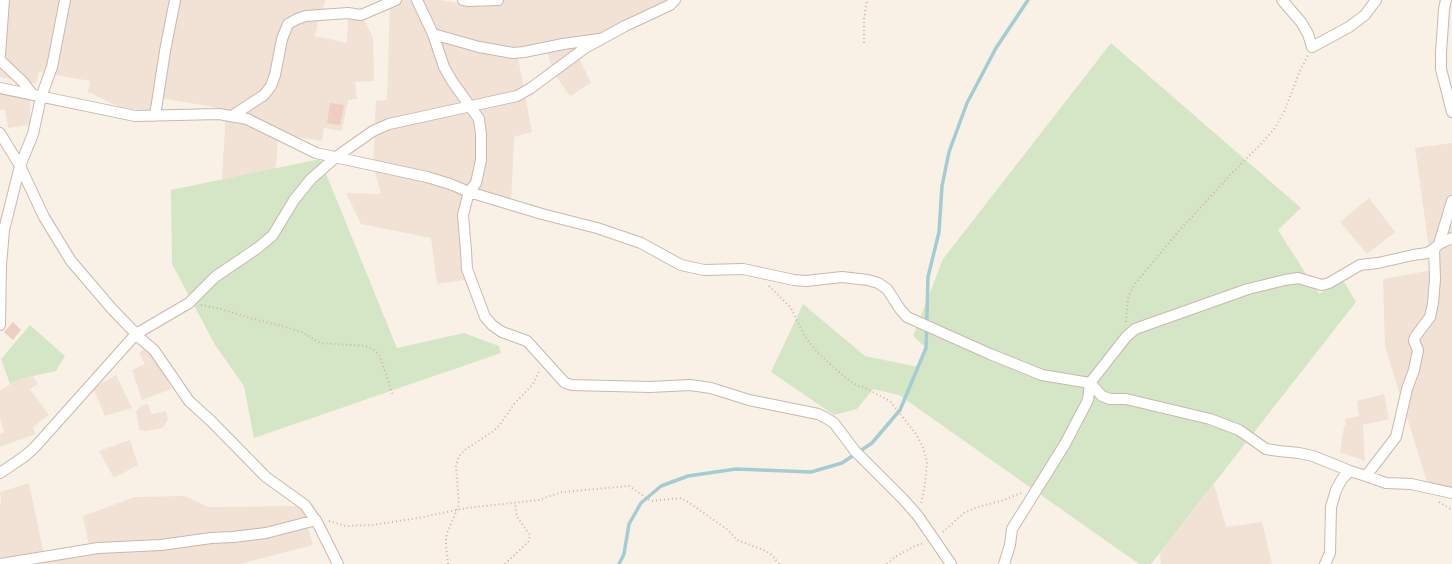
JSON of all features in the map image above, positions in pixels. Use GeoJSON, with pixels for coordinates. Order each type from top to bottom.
{"type":"FeatureCollection","features":[{"type":"Feature","properties":{"kind":"street"},"geometry":{"type":"LineString","coordinates":[[0,55],[4,0]]}},
{"type":"Feature","properties":{"kind":"street"},"geometry":{"type":"LineString","coordinates":[[0,325],[1,265],[4,230],[20,166],[33,134],[37,96],[52,67],[65,0]]}},
{"type":"Feature","properties":{"kind":"street"},"geometry":{"type":"LineString","coordinates":[[155,116],[175,0]]}},
{"type":"Feature","properties":{"kind":"street"},"geometry":{"type":"LineString","coordinates":[[232,116],[264,95],[271,86],[275,75],[282,39],[288,24],[306,16],[348,13],[361,15],[396,0]]}},
{"type":"Feature","properties":{"kind":"street"},"geometry":{"type":"LineString","coordinates":[[417,0],[433,34],[444,67],[479,119],[482,134],[481,160],[476,183],[469,192],[463,215],[467,268],[485,317],[492,325],[502,332],[527,341],[565,383],[572,385],[690,385],[711,388],[749,400],[818,414],[834,424],[855,451],[904,500],[918,516],[951,564]]}},
{"type":"Feature","properties":{"kind":"street"},"geometry":{"type":"LineString","coordinates":[[463,0],[498,0]]}},
{"type":"Feature","properties":{"kind":"street"},"geometry":{"type":"LineString","coordinates":[[0,473],[25,456],[35,447],[136,334],[189,303],[215,277],[259,247],[273,235],[294,200],[311,180],[336,157],[373,131],[389,124],[516,96],[531,88],[585,48],[625,26],[670,5],[675,0]]}},
{"type":"Feature","properties":{"kind":"street"},"geometry":{"type":"LineString","coordinates":[[1282,0],[1301,22],[1308,34],[1312,47],[1349,27],[1365,15],[1376,0]]}},
{"type":"Feature","properties":{"kind":"street"},"geometry":{"type":"LineString","coordinates":[[1446,0],[1442,31],[1441,69],[1452,112]]}},
{"type":"Feature","properties":{"kind":"street"},"geometry":{"type":"LineString","coordinates":[[433,34],[478,47],[512,53],[602,38]]}},
{"type":"Feature","properties":{"kind":"street"},"geometry":{"type":"LineString","coordinates":[[0,60],[37,96]]}},
{"type":"Feature","properties":{"kind":"street"},"geometry":{"type":"LineString","coordinates":[[0,88],[135,116],[219,114],[247,119],[316,153],[427,177],[469,192],[542,214],[597,228],[641,243],[681,265],[704,270],[743,269],[794,280],[806,281],[842,277],[868,280],[878,283],[887,289],[900,309],[908,317],[990,354],[1042,375],[1090,383],[1102,396],[1110,399],[1126,399],[1210,419],[1239,430],[1266,449],[1313,456],[1350,472],[1386,483],[1411,484],[1452,493]]}},
{"type":"Feature","properties":{"kind":"street"},"geometry":{"type":"LineString","coordinates":[[0,133],[20,166],[44,217],[71,261],[112,309],[154,350],[189,401],[211,421],[266,477],[305,505],[320,519],[338,564]]}},
{"type":"Feature","properties":{"kind":"street"},"geometry":{"type":"LineString","coordinates":[[1366,476],[1396,437],[1407,388],[1414,370],[1418,350],[1414,341],[1415,337],[1430,317],[1433,303],[1436,246],[1452,201]]}},
{"type":"Feature","properties":{"kind":"street"},"geometry":{"type":"LineString","coordinates":[[1004,564],[1010,545],[1012,529],[1065,444],[1088,400],[1090,383],[1126,337],[1135,329],[1248,289],[1298,278],[1322,285],[1329,283],[1360,265],[1378,264],[1427,253],[1436,246],[1452,238]]}},
{"type":"Feature","properties":{"kind":"street"},"geometry":{"type":"LineString","coordinates":[[1325,564],[1330,553],[1331,507],[1336,490],[1342,479],[1350,472]]}},
{"type":"Feature","properties":{"kind":"street"},"geometry":{"type":"LineString","coordinates":[[0,564],[98,548],[246,536],[266,533],[320,519]]}},
{"type":"Feature","properties":{"kind":"path"},"geometry":{"type":"LineString","coordinates":[[864,43],[864,19],[867,0]]}},
{"type":"Feature","properties":{"kind":"path"},"geometry":{"type":"LineString","coordinates":[[1126,337],[1128,298],[1134,285],[1178,232],[1275,128],[1285,110],[1299,73],[1312,47]]}},
{"type":"Feature","properties":{"kind":"path"},"geometry":{"type":"LineString","coordinates":[[753,271],[780,296],[790,308],[804,335],[817,352],[847,379],[856,385],[890,401],[916,434],[923,447],[927,462],[925,484],[918,516]]}},
{"type":"Feature","properties":{"kind":"path"},"geometry":{"type":"LineString","coordinates":[[189,303],[217,308],[302,332],[320,344],[365,346],[372,349],[380,356],[393,396]]}},
{"type":"Feature","properties":{"kind":"path"},"geometry":{"type":"LineString","coordinates":[[448,564],[446,538],[459,502],[456,466],[459,456],[466,449],[499,426],[514,404],[533,384],[543,359]]}},
{"type":"Feature","properties":{"kind":"path"},"geometry":{"type":"LineString","coordinates":[[320,519],[346,526],[373,525],[457,511],[539,500],[562,492],[629,486],[651,501],[681,498],[724,526],[737,540],[766,550],[779,564]]}},
{"type":"Feature","properties":{"kind":"path"},"geometry":{"type":"LineString","coordinates":[[887,564],[895,557],[915,546],[934,540],[964,513],[978,507],[1004,500],[1025,491]]}},
{"type":"Feature","properties":{"kind":"path"},"geometry":{"type":"LineString","coordinates":[[505,564],[529,542],[530,535],[517,518],[515,503]]}},
{"type":"Feature","properties":{"kind":"shaded area"},"geometry":{"type":"Polygon","coordinates":[[[0,0],[326,0],[319,17],[315,36],[347,43],[348,13],[361,15],[373,37],[374,81],[355,82],[357,99],[348,100],[342,131],[324,128],[322,141],[278,134],[276,169],[222,180],[226,109],[158,98],[156,111],[122,108],[88,92],[90,81],[39,72],[36,84],[0,77],[0,0]]]}},
{"type":"Feature","properties":{"kind":"shaded area"},"geometry":{"type":"Polygon","coordinates":[[[396,0],[439,0],[484,7],[484,0],[667,0],[670,5],[577,54],[591,83],[570,96],[553,72],[546,46],[517,52],[532,132],[514,137],[511,205],[469,192],[463,215],[471,279],[437,284],[431,238],[361,224],[346,193],[381,194],[373,166],[376,101],[387,100],[390,2],[396,0]]]}},
{"type":"Feature","properties":{"kind":"shaded area"},"geometry":{"type":"Polygon","coordinates":[[[0,93],[30,98],[30,125],[8,128],[5,110],[0,110],[0,93]]]}},
{"type":"Feature","properties":{"kind":"shaded area"},"geometry":{"type":"Polygon","coordinates":[[[1452,143],[1452,493],[1429,488],[1385,347],[1383,279],[1432,270],[1415,148],[1452,143]]]}},
{"type":"Feature","properties":{"kind":"shaded area"},"geometry":{"type":"Polygon","coordinates":[[[1369,198],[1395,232],[1367,254],[1340,222],[1369,198]]]}},
{"type":"Feature","properties":{"kind":"shaded area"},"geometry":{"type":"Polygon","coordinates":[[[145,348],[160,362],[171,389],[142,400],[132,370],[145,364],[139,353],[145,348]]]}},
{"type":"Feature","properties":{"kind":"shaded area"},"geometry":{"type":"Polygon","coordinates":[[[116,375],[132,408],[105,416],[93,388],[116,375]]]}},
{"type":"Feature","properties":{"kind":"shaded area"},"geometry":{"type":"Polygon","coordinates":[[[33,376],[38,384],[30,389],[49,415],[33,427],[35,434],[0,447],[0,434],[4,432],[0,418],[0,390],[19,379],[33,376]]]}},
{"type":"Feature","properties":{"kind":"shaded area"},"geometry":{"type":"Polygon","coordinates":[[[1384,394],[1389,419],[1363,425],[1365,461],[1340,452],[1344,427],[1346,426],[1345,419],[1359,416],[1357,401],[1384,394]]]}},
{"type":"Feature","properties":{"kind":"shaded area"},"geometry":{"type":"Polygon","coordinates":[[[148,404],[151,414],[166,411],[168,419],[163,428],[146,431],[139,430],[136,411],[142,405],[148,404]]]}},
{"type":"Feature","properties":{"kind":"shaded area"},"geometry":{"type":"Polygon","coordinates":[[[130,440],[138,465],[114,478],[99,451],[130,440]]]}},
{"type":"Feature","properties":{"kind":"shaded area"},"geometry":{"type":"Polygon","coordinates":[[[29,483],[45,560],[89,546],[83,516],[135,497],[184,496],[209,507],[302,506],[313,545],[240,564],[0,564],[0,492],[29,483]]]}},
{"type":"Feature","properties":{"kind":"shaded area"},"geometry":{"type":"Polygon","coordinates":[[[1214,484],[1226,527],[1262,522],[1272,564],[1161,564],[1160,553],[1214,484]]]}},
{"type":"Feature","properties":{"kind":"green space"},"geometry":{"type":"Polygon","coordinates":[[[1111,43],[1301,208],[1278,230],[1319,294],[1343,280],[1356,302],[1151,564],[1139,564],[899,395],[873,389],[857,409],[834,415],[771,372],[803,304],[865,356],[918,367],[926,348],[913,336],[943,259],[1111,43]]]}},
{"type":"Feature","properties":{"kind":"green space"},"geometry":{"type":"Polygon","coordinates":[[[320,159],[397,348],[464,333],[499,346],[501,353],[254,438],[244,386],[215,345],[172,264],[171,190],[320,159]]]}},
{"type":"Feature","properties":{"kind":"green space"},"geometry":{"type":"Polygon","coordinates":[[[30,325],[65,356],[56,371],[19,379],[10,384],[1,359],[30,325]]]}},
{"type":"Feature","properties":{"kind":"building"},"geometry":{"type":"Polygon","coordinates":[[[330,103],[344,105],[340,125],[327,123],[330,103]]]}},
{"type":"Feature","properties":{"kind":"building"},"geometry":{"type":"Polygon","coordinates":[[[13,322],[21,330],[13,340],[4,332],[13,322]]]}},
{"type":"Feature","properties":{"kind":"waterway"},"geometry":{"type":"LineString","coordinates":[[619,564],[624,554],[629,524],[641,503],[661,486],[688,476],[736,469],[811,472],[842,463],[872,443],[900,410],[926,348],[928,277],[939,232],[942,186],[949,152],[967,103],[996,48],[1028,0]]}}]}
